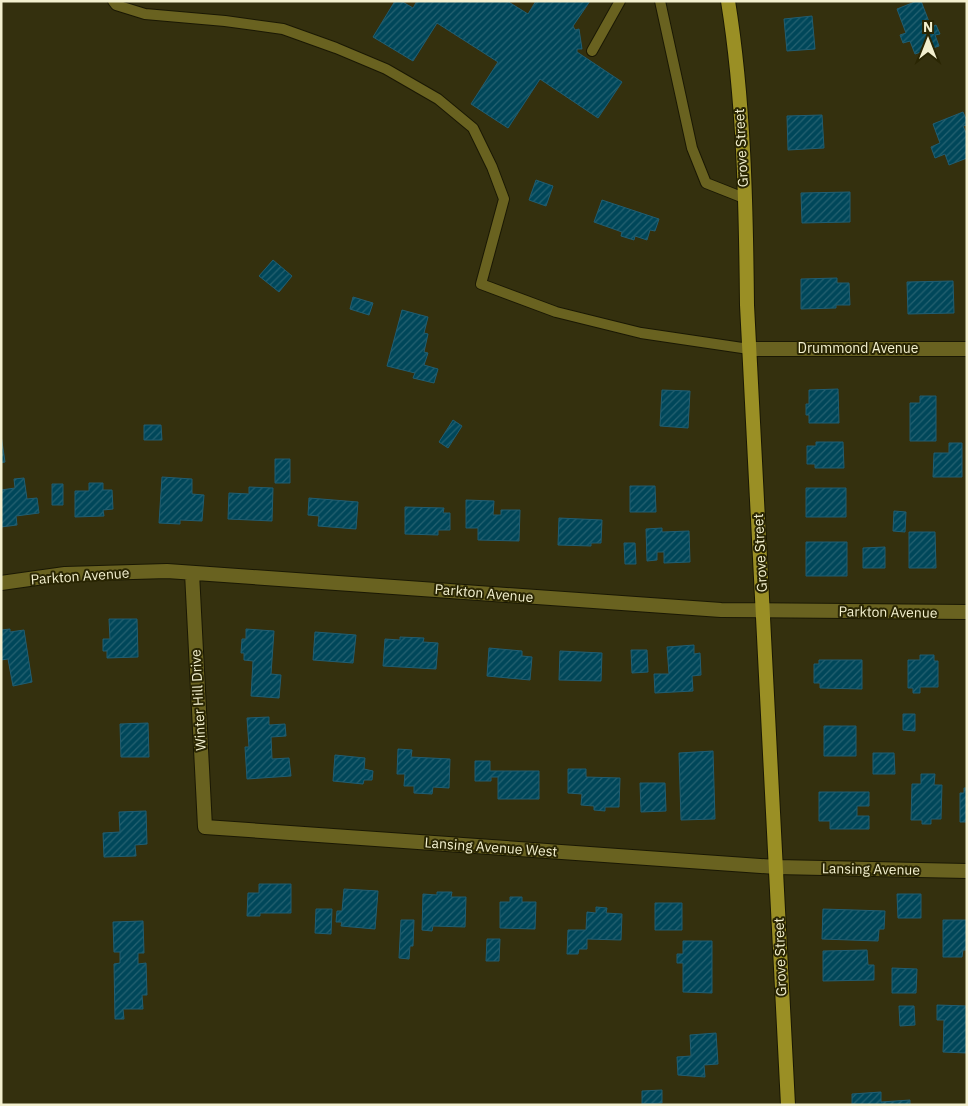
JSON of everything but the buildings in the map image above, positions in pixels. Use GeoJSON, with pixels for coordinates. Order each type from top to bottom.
{"type":"FeatureCollection","features":[{"type":"Feature","properties":{"kind":"main road","name":"Grove Street"},"geometry":{"type":"LineString","coordinates":[[728,1],[734,40],[744,198],[749,349],[788,1105]]}},
{"type":"Feature","properties":{"kind":"street","name":"Drummond Avenue"},"geometry":{"type":"LineString","coordinates":[[749,349],[967,349]]}},
{"type":"Feature","properties":{"kind":"street","name":"Parkton Avenue"},"geometry":{"type":"LineString","coordinates":[[1,583],[66,574],[192,573],[570,600],[763,610],[967,612]]}},
{"type":"Feature","properties":{"kind":"street","name":"Winter Hill Drive"},"geometry":{"type":"LineString","coordinates":[[192,573],[205,827]]}},
{"type":"Feature","properties":{"kind":"street","name":"Lansing Avenue West"},"geometry":{"type":"LineString","coordinates":[[205,827],[776,867]]}},
{"type":"Feature","properties":{"kind":"street","name":"Lansing Avenue"},"geometry":{"type":"LineString","coordinates":[[776,867],[967,871]]}},
{"type":"Feature","properties":{"kind":"lane"},"geometry":{"type":"LineString","coordinates":[[113,1],[116,4],[145,14],[225,21],[283,29],[386,69],[438,99],[473,128],[492,167],[504,199],[481,284],[556,312],[641,333],[749,349]]}},
{"type":"Feature","properties":{"kind":"lane"},"geometry":{"type":"LineString","coordinates":[[592,51],[620,1]]}},
{"type":"Feature","properties":{"kind":"lane"},"geometry":{"type":"LineString","coordinates":[[660,1],[692,148],[700,171],[706,183],[744,198]]}}]}
